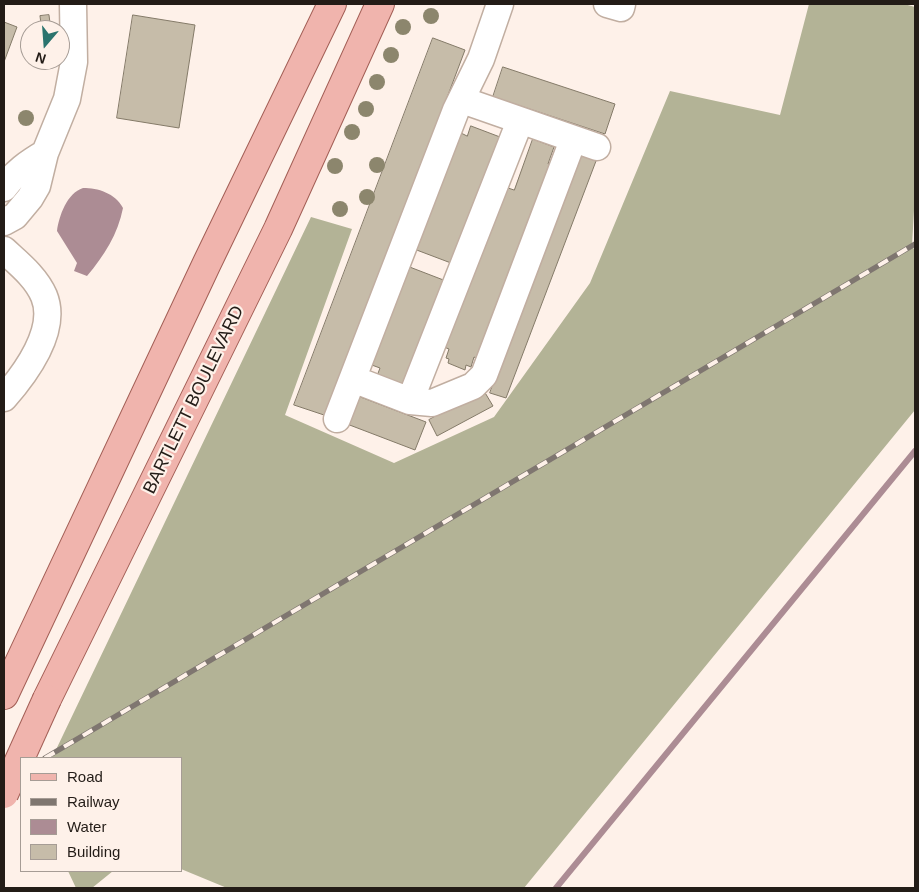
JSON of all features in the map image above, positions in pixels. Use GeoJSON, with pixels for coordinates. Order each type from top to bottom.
{"type":"FeatureCollection","features":[{"type":"Feature","properties":{"kind":"main road"},"geometry":{"type":"LineString","coordinates":[[8,687],[207,263],[332,4]]}},
{"type":"Feature","properties":{"kind":"main road","name":"BARTLETT BOULEVARD"},"geometry":{"type":"LineString","coordinates":[[21,757],[47,699],[278,229],[380,4]]}},
{"type":"Feature","properties":{"kind":"main road","name":"BARTLETT BOULEVARD"},"geometry":{"type":"LineString","coordinates":[[4,794],[20,759]]}},
{"type":"Feature","properties":{"kind":"street"},"geometry":{"type":"LineString","coordinates":[[4,222],[15,216],[30,198],[41,175],[45,153],[61,116],[73,77],[75,46],[73,4]]}},
{"type":"Feature","properties":{"kind":"street"},"geometry":{"type":"LineString","coordinates":[[338,419],[462,100],[482,59],[500,4]]}},
{"type":"Feature","properties":{"kind":"street"},"geometry":{"type":"LineString","coordinates":[[353,379],[410,401],[432,403],[473,386],[484,375],[585,143],[520,122],[462,100]]}},
{"type":"Feature","properties":{"kind":"street"},"geometry":{"type":"LineString","coordinates":[[410,401],[520,122]]}},
{"type":"Feature","properties":{"kind":"street"},"geometry":{"type":"LineString","coordinates":[[4,188],[10,178],[26,164],[45,153]]}},
{"type":"Feature","properties":{"kind":"street"},"geometry":{"type":"LineString","coordinates":[[4,250],[35,281],[44,295],[47,312],[46,327],[37,350],[4,398]]}},
{"type":"Feature","properties":{"kind":"green space"},"geometry":{"type":"Polygon","coordinates":[[[809,4],[904,4],[915,7],[915,193],[912,246],[915,251],[915,410],[524,888],[227,888],[182,869],[182,757],[52,757],[311,217],[352,229],[285,415],[394,463],[494,417],[590,283],[670,91],[780,115],[809,4]]]}},
{"type":"Feature","properties":{"kind":"green space"},"geometry":{"type":"Polygon","coordinates":[[[68,872],[112,872],[92,888],[76,888],[68,872]]]}},
{"type":"Feature","properties":{"kind":"water"},"geometry":{"type":"Polygon","coordinates":[[[83,188],[106,192],[120,203],[123,208],[118,227],[110,244],[87,276],[74,271],[77,263],[57,231],[62,212],[68,200],[83,188]]]}},
{"type":"Feature","properties":{"kind":"building"},"geometry":{"type":"Polygon","coordinates":[[[49,15],[50,20],[40,20],[40,16],[49,15]]]}},
{"type":"Feature","properties":{"kind":"building"},"geometry":{"type":"Polygon","coordinates":[[[133,15],[195,25],[179,128],[117,118],[133,15]]]}},
{"type":"Feature","properties":{"kind":"building"},"geometry":{"type":"Polygon","coordinates":[[[4,22],[17,27],[4,62],[4,22]]]}},
{"type":"Feature","properties":{"kind":"building"},"geometry":{"type":"Polygon","coordinates":[[[433,38],[465,50],[327,416],[294,405],[433,38]]]}},
{"type":"Feature","properties":{"kind":"building"},"geometry":{"type":"Polygon","coordinates":[[[503,67],[615,104],[605,134],[493,97],[503,67]]]}},
{"type":"Feature","properties":{"kind":"building"},"geometry":{"type":"Polygon","coordinates":[[[471,126],[500,137],[451,263],[414,249],[459,132],[467,136],[471,126]]]}},
{"type":"Feature","properties":{"kind":"building"},"geometry":{"type":"Polygon","coordinates":[[[533,139],[554,147],[548,164],[552,165],[478,359],[474,357],[471,367],[466,365],[465,370],[448,363],[449,359],[446,358],[449,349],[444,347],[505,187],[514,190],[533,139]]]}},
{"type":"Feature","properties":{"kind":"building"},"geometry":{"type":"Polygon","coordinates":[[[580,155],[596,161],[506,398],[490,393],[580,155]]]}},
{"type":"Feature","properties":{"kind":"building"},"geometry":{"type":"Polygon","coordinates":[[[407,266],[446,281],[405,387],[377,376],[380,368],[369,364],[407,266]]]}},
{"type":"Feature","properties":{"kind":"building"},"geometry":{"type":"Polygon","coordinates":[[[484,391],[493,406],[437,436],[429,420],[484,391]]]}},
{"type":"Feature","properties":{"kind":"building"},"geometry":{"type":"Polygon","coordinates":[[[358,396],[426,422],[415,450],[347,424],[358,396]]]}},
{"type":"Feature","properties":{"kind":"waterway"},"geometry":{"type":"LineString","coordinates":[[556,888],[915,451]]}},
{"type":"Feature","properties":{"kind":"railway"},"geometry":{"type":"LineString","coordinates":[[47,757],[915,244]]}},
{"type":"Feature","properties":{"kind":"railway"},"geometry":{"type":"LineString","coordinates":[[4,782],[20,773]]}}]}
